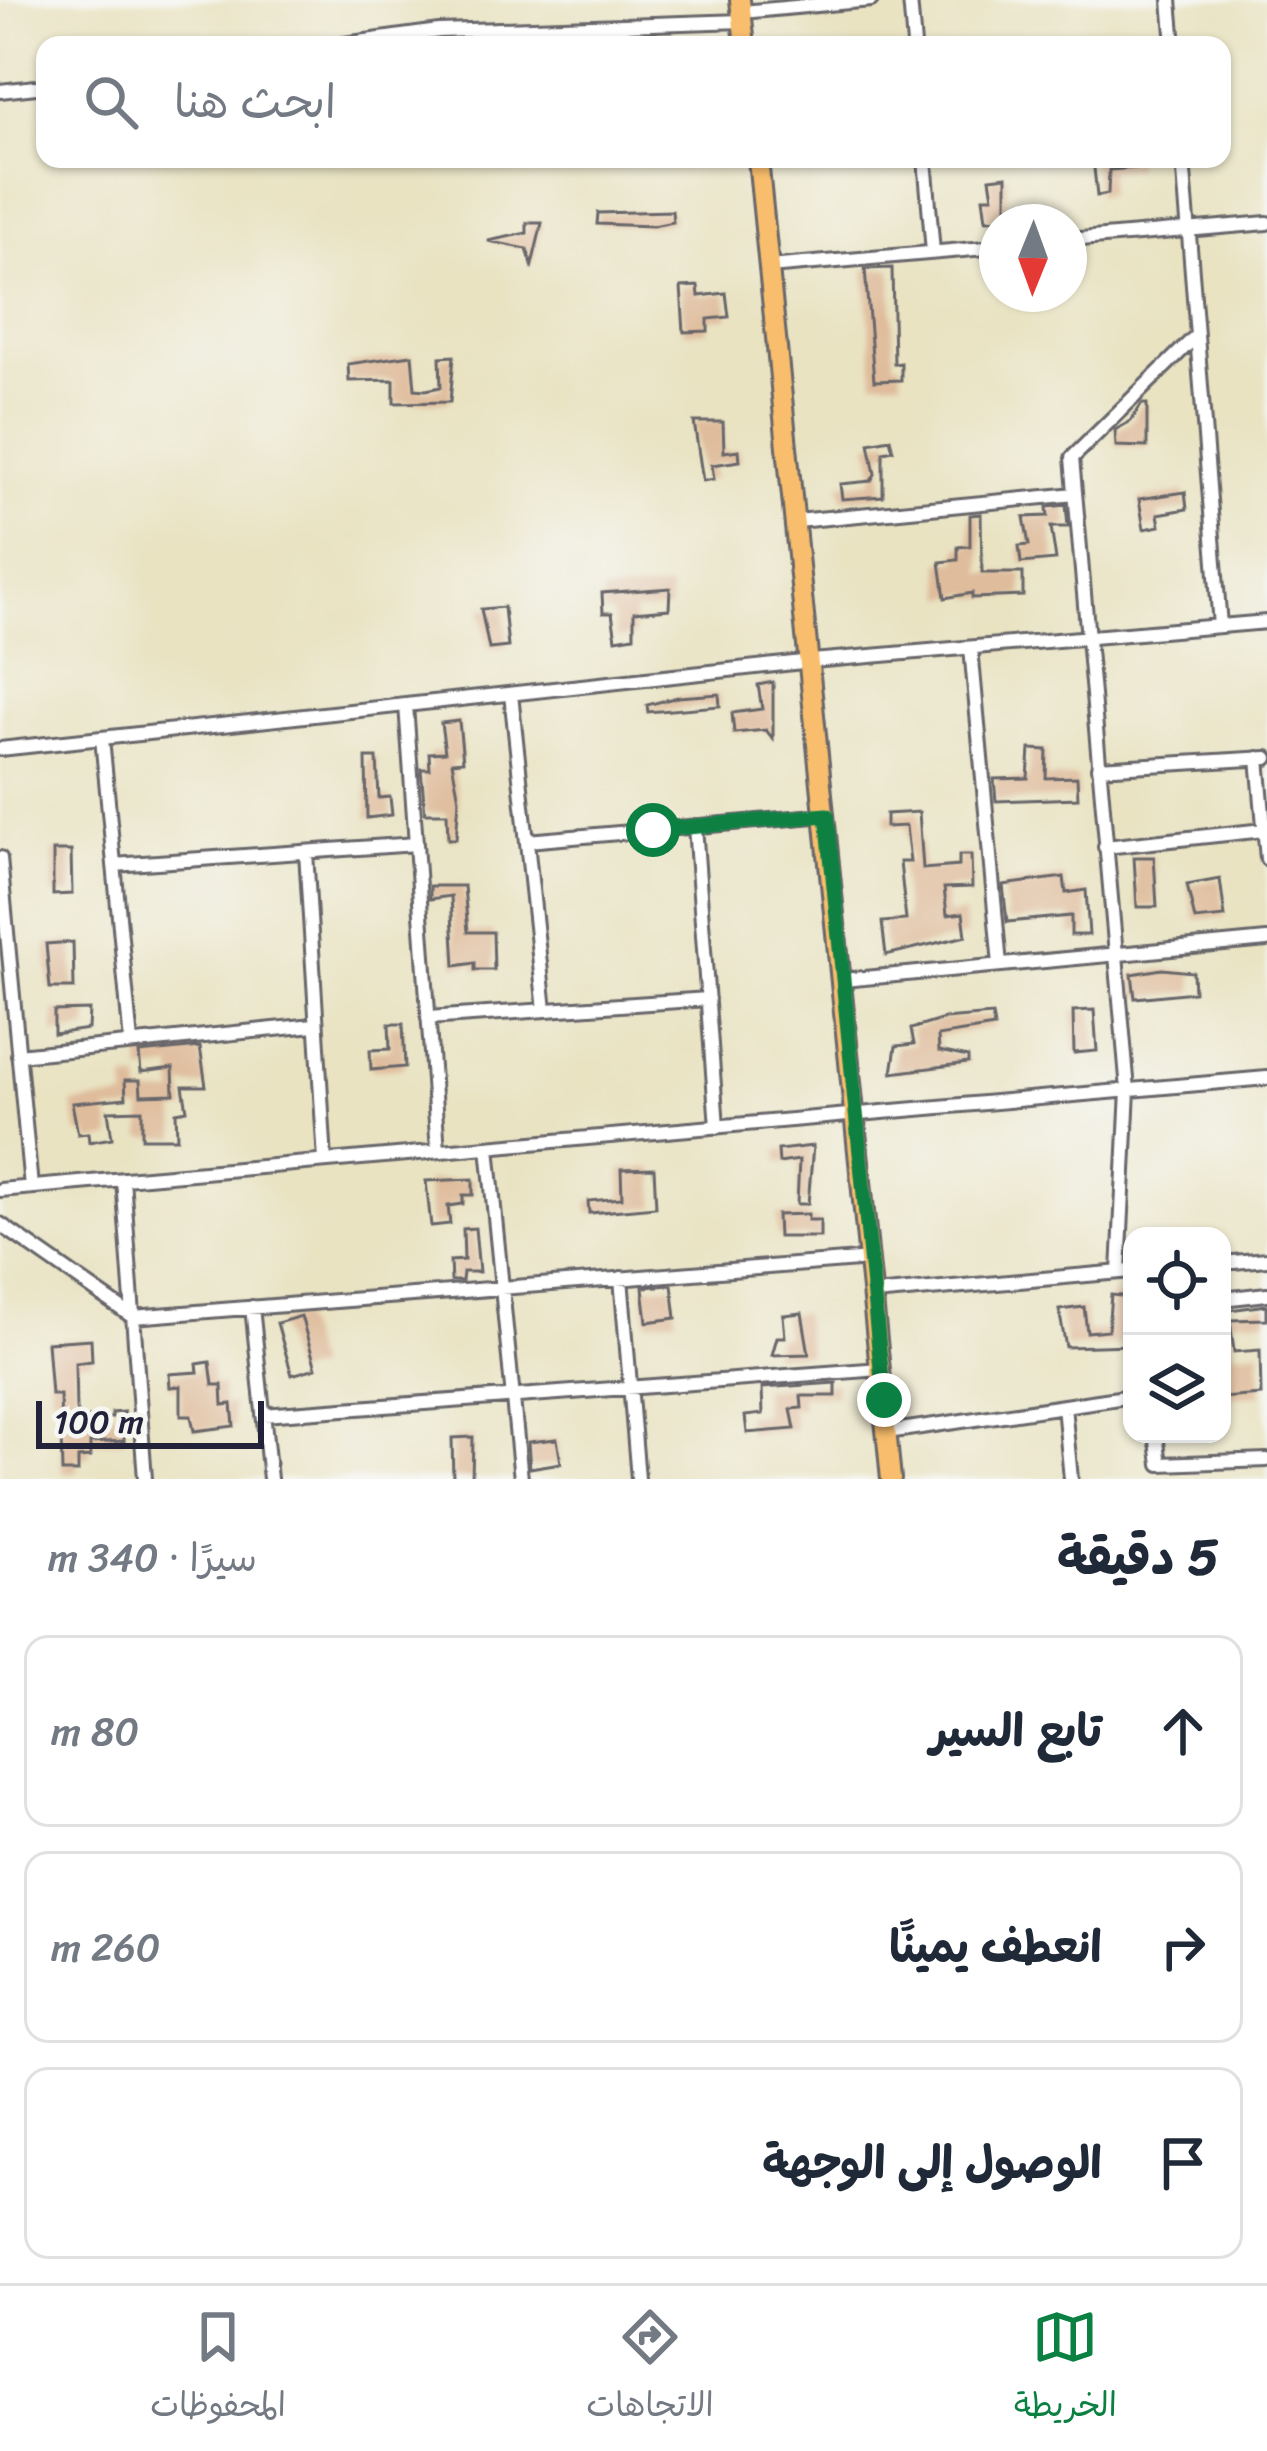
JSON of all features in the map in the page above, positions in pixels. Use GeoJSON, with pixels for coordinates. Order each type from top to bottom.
{"type":"FeatureCollection","features":[{"type":"Feature","properties":{"kind":"main road"},"geometry":{"type":"LineString","coordinates":[[759,168],[891,1479]]}},
{"type":"Feature","properties":{"kind":"street"},"geometry":{"type":"LineString","coordinates":[[403,36],[871,0]]}},
{"type":"Feature","properties":{"kind":"street"},"geometry":{"type":"LineString","coordinates":[[910,0],[913,36]]}},
{"type":"Feature","properties":{"kind":"street"},"geometry":{"type":"LineString","coordinates":[[1170,0],[1173,36]]}},
{"type":"Feature","properties":{"kind":"street"},"geometry":{"type":"LineString","coordinates":[[0,91],[36,87]]}},
{"type":"Feature","properties":{"kind":"street"},"geometry":{"type":"LineString","coordinates":[[926,168],[933,252]]}},
{"type":"Feature","properties":{"kind":"street"},"geometry":{"type":"LineString","coordinates":[[1184,168],[1220,626]]}},
{"type":"Feature","properties":{"kind":"street"},"geometry":{"type":"LineString","coordinates":[[1087,238],[1267,223]]}},
{"type":"Feature","properties":{"kind":"street"},"geometry":{"type":"LineString","coordinates":[[769,267],[979,248]]}},
{"type":"Feature","properties":{"kind":"street"},"geometry":{"type":"LineString","coordinates":[[1126,1227],[1128,1090],[1072,458],[1197,335]]}},
{"type":"Feature","properties":{"kind":"street"},"geometry":{"type":"LineString","coordinates":[[797,521],[1075,494]]}},
{"type":"Feature","properties":{"kind":"street"},"geometry":{"type":"LineString","coordinates":[[0,749],[812,661],[1267,622]]}},
{"type":"Feature","properties":{"kind":"street"},"geometry":{"type":"LineString","coordinates":[[970,648],[1000,965]]}},
{"type":"Feature","properties":{"kind":"street"},"geometry":{"type":"LineString","coordinates":[[512,694],[545,1010]]}},
{"type":"Feature","properties":{"kind":"street"},"geometry":{"type":"LineString","coordinates":[[406,705],[438,1151]]}},
{"type":"Feature","properties":{"kind":"street"},"geometry":{"type":"LineString","coordinates":[[102,738],[131,1043]]}},
{"type":"Feature","properties":{"kind":"street"},"geometry":{"type":"LineString","coordinates":[[1098,768],[1263,758],[1267,860]]}},
{"type":"Feature","properties":{"kind":"street"},"geometry":{"type":"LineString","coordinates":[[527,841],[827,815]]}},
{"type":"Feature","properties":{"kind":"street"},"geometry":{"type":"LineString","coordinates":[[695,826],[717,1126]]}},
{"type":"Feature","properties":{"kind":"street"},"geometry":{"type":"LineString","coordinates":[[1105,847],[1264,830]]}},
{"type":"Feature","properties":{"kind":"street"},"geometry":{"type":"LineString","coordinates":[[114,865],[416,844]]}},
{"type":"Feature","properties":{"kind":"street"},"geometry":{"type":"LineString","coordinates":[[306,852],[325,1161]]}},
{"type":"Feature","properties":{"kind":"street"},"geometry":{"type":"LineString","coordinates":[[0,858],[31,1187]]}},
{"type":"Feature","properties":{"kind":"street"},"geometry":{"type":"LineString","coordinates":[[843,980],[1267,940]]}},
{"type":"Feature","properties":{"kind":"street"},"geometry":{"type":"LineString","coordinates":[[428,1018],[708,999]]}},
{"type":"Feature","properties":{"kind":"street"},"geometry":{"type":"LineString","coordinates":[[18,1055],[314,1025]]}},
{"type":"Feature","properties":{"kind":"street"},"geometry":{"type":"LineString","coordinates":[[0,1190],[1128,1090],[1266,1083]]}},
{"type":"Feature","properties":{"kind":"street"},"geometry":{"type":"LineString","coordinates":[[488,1147],[520,1479]]}},
{"type":"Feature","properties":{"kind":"street"},"geometry":{"type":"LineString","coordinates":[[123,1179],[146,1479]]}},
{"type":"Feature","properties":{"kind":"street"},"geometry":{"type":"LineString","coordinates":[[0,1224],[134,1317],[871,1259]]}},
{"type":"Feature","properties":{"kind":"street"},"geometry":{"type":"LineString","coordinates":[[1231,1262],[1267,1258]]}},
{"type":"Feature","properties":{"kind":"street"},"geometry":{"type":"LineString","coordinates":[[874,1294],[1123,1271]]}},
{"type":"Feature","properties":{"kind":"street"},"geometry":{"type":"LineString","coordinates":[[621,1279],[638,1479]]}},
{"type":"Feature","properties":{"kind":"street"},"geometry":{"type":"LineString","coordinates":[[1231,1298],[1267,1294]]}},
{"type":"Feature","properties":{"kind":"street"},"geometry":{"type":"LineString","coordinates":[[252,1307],[270,1479]]}},
{"type":"Feature","properties":{"kind":"street"},"geometry":{"type":"LineString","coordinates":[[263,1414],[880,1369]]}},
{"type":"Feature","properties":{"kind":"street"},"geometry":{"type":"LineString","coordinates":[[886,1432],[1123,1397]]}},
{"type":"Feature","properties":{"kind":"street"},"geometry":{"type":"LineString","coordinates":[[1064,1406],[1071,1479]]}},
{"type":"Feature","properties":{"kind":"street"},"geometry":{"type":"LineString","coordinates":[[1157,1443],[1160,1465],[1267,1460]]}},
{"type":"Feature","properties":{"kind":"building"},"geometry":{"type":"Polygon","coordinates":[[[1094,168],[1136,168],[1109,170],[1108,194],[1097,196],[1094,168]]]}},
{"type":"Feature","properties":{"kind":"building"},"geometry":{"type":"Polygon","coordinates":[[[1007,176],[1007,204],[984,204],[983,197],[993,197],[990,178],[1007,176]]]}},
{"type":"Feature","properties":{"kind":"building"},"geometry":{"type":"Polygon","coordinates":[[[672,211],[673,222],[653,226],[597,224],[598,213],[672,211]]]}},
{"type":"Feature","properties":{"kind":"building"},"geometry":{"type":"Polygon","coordinates":[[[527,223],[542,223],[532,265],[527,249],[488,241],[527,233],[527,223]]]}},
{"type":"Feature","properties":{"kind":"building"},"geometry":{"type":"Polygon","coordinates":[[[892,268],[894,364],[901,363],[901,380],[874,381],[865,269],[892,268]]]}},
{"type":"Feature","properties":{"kind":"building"},"geometry":{"type":"Polygon","coordinates":[[[698,286],[699,296],[726,293],[729,317],[708,319],[708,331],[684,332],[681,287],[698,286]]]}},
{"type":"Feature","properties":{"kind":"building"},"geometry":{"type":"Polygon","coordinates":[[[412,355],[415,389],[426,390],[441,387],[440,357],[454,356],[450,402],[394,403],[394,380],[349,381],[348,364],[412,355]]]}},
{"type":"Feature","properties":{"kind":"building"},"geometry":{"type":"Polygon","coordinates":[[[1142,404],[1147,404],[1147,447],[1116,446],[1115,430],[1131,421],[1142,404]]]}},
{"type":"Feature","properties":{"kind":"building"},"geometry":{"type":"Polygon","coordinates":[[[694,422],[723,422],[724,452],[739,450],[740,461],[712,465],[714,479],[703,481],[694,422]]]}},
{"type":"Feature","properties":{"kind":"building"},"geometry":{"type":"Polygon","coordinates":[[[890,439],[893,450],[883,452],[883,496],[842,499],[840,484],[871,481],[875,474],[869,443],[890,439]]]}},
{"type":"Feature","properties":{"kind":"building"},"geometry":{"type":"Polygon","coordinates":[[[1185,492],[1187,509],[1158,514],[1160,526],[1144,529],[1139,499],[1185,492]]]}},
{"type":"Feature","properties":{"kind":"building"},"geometry":{"type":"Polygon","coordinates":[[[1066,505],[1068,527],[1051,527],[1056,560],[1021,563],[1019,546],[1029,545],[1024,517],[1048,516],[1047,507],[1066,505]]]}},
{"type":"Feature","properties":{"kind":"building"},"geometry":{"type":"Polygon","coordinates":[[[981,514],[982,573],[1023,573],[1023,596],[972,598],[972,593],[945,598],[940,562],[958,560],[958,547],[970,546],[970,515],[981,514]]]}},
{"type":"Feature","properties":{"kind":"building"},"geometry":{"type":"Polygon","coordinates":[[[670,588],[669,609],[634,612],[634,636],[616,639],[612,613],[603,613],[602,593],[670,588]]]}},
{"type":"Feature","properties":{"kind":"building"},"geometry":{"type":"Polygon","coordinates":[[[504,607],[508,647],[489,649],[481,609],[504,607]]]}},
{"type":"Feature","properties":{"kind":"building"},"geometry":{"type":"Polygon","coordinates":[[[773,682],[773,739],[766,730],[734,733],[732,713],[762,709],[758,685],[773,682]]]}},
{"type":"Feature","properties":{"kind":"building"},"geometry":{"type":"Polygon","coordinates":[[[719,694],[720,706],[648,712],[647,705],[678,697],[719,694]]]}},
{"type":"Feature","properties":{"kind":"building"},"geometry":{"type":"Polygon","coordinates":[[[459,721],[463,761],[452,762],[459,799],[456,839],[448,839],[447,813],[425,813],[421,769],[430,769],[429,753],[445,752],[441,723],[459,721]]]}},
{"type":"Feature","properties":{"kind":"building"},"geometry":{"type":"Polygon","coordinates":[[[1030,749],[1047,750],[1046,778],[1077,777],[1078,798],[996,801],[994,779],[1028,778],[1030,749]]]}},
{"type":"Feature","properties":{"kind":"building"},"geometry":{"type":"Polygon","coordinates":[[[366,758],[377,758],[379,798],[390,797],[392,815],[367,818],[366,758]]]}},
{"type":"Feature","properties":{"kind":"building"},"geometry":{"type":"Polygon","coordinates":[[[919,812],[923,869],[959,866],[959,855],[971,855],[972,887],[944,888],[947,915],[963,913],[966,936],[886,955],[882,922],[906,920],[900,862],[910,862],[906,826],[886,827],[886,814],[919,812]]]}},
{"type":"Feature","properties":{"kind":"building"},"geometry":{"type":"Polygon","coordinates":[[[53,851],[71,851],[72,894],[53,895],[53,851]]]}},
{"type":"Feature","properties":{"kind":"building"},"geometry":{"type":"Polygon","coordinates":[[[1134,857],[1154,857],[1157,907],[1137,907],[1134,857]]]}},
{"type":"Feature","properties":{"kind":"building"},"geometry":{"type":"Polygon","coordinates":[[[1064,877],[1066,893],[1086,890],[1089,935],[1071,935],[1071,916],[1007,922],[1003,885],[1064,877]]]}},
{"type":"Feature","properties":{"kind":"building"},"geometry":{"type":"Polygon","coordinates":[[[1220,879],[1225,917],[1195,920],[1187,885],[1220,879]]]}},
{"type":"Feature","properties":{"kind":"building"},"geometry":{"type":"Polygon","coordinates":[[[430,886],[464,886],[468,932],[493,932],[494,970],[475,970],[475,963],[455,966],[451,896],[430,899],[430,886]]]}},
{"type":"Feature","properties":{"kind":"building"},"geometry":{"type":"Polygon","coordinates":[[[73,942],[74,988],[50,988],[46,944],[73,942]]]}},
{"type":"Feature","properties":{"kind":"building"},"geometry":{"type":"Polygon","coordinates":[[[1162,969],[1193,972],[1194,992],[1135,998],[1132,974],[1162,969]]]}},
{"type":"Feature","properties":{"kind":"building"},"geometry":{"type":"Polygon","coordinates":[[[89,1010],[88,1029],[54,1034],[54,1011],[89,1010]]]}},
{"type":"Feature","properties":{"kind":"building"},"geometry":{"type":"Polygon","coordinates":[[[1094,1010],[1097,1051],[1074,1053],[1073,1011],[1094,1010]]]}},
{"type":"Feature","properties":{"kind":"building"},"geometry":{"type":"Polygon","coordinates":[[[992,1015],[994,1027],[938,1036],[939,1051],[968,1057],[968,1063],[892,1073],[896,1046],[914,1044],[911,1029],[944,1019],[992,1015]]]}},
{"type":"Feature","properties":{"kind":"building"},"geometry":{"type":"Polygon","coordinates":[[[389,1024],[403,1024],[405,1067],[371,1070],[370,1050],[390,1049],[389,1024]]]}},
{"type":"Feature","properties":{"kind":"building"},"geometry":{"type":"Polygon","coordinates":[[[200,1047],[206,1086],[183,1086],[187,1110],[176,1112],[177,1138],[142,1138],[142,1110],[108,1111],[112,1138],[89,1142],[88,1133],[78,1134],[72,1103],[126,1098],[125,1080],[140,1080],[141,1095],[174,1094],[173,1068],[141,1072],[139,1053],[200,1047]]]}},
{"type":"Feature","properties":{"kind":"building"},"geometry":{"type":"Polygon","coordinates":[[[813,1146],[808,1204],[797,1204],[799,1160],[779,1163],[778,1150],[813,1146]]]}},
{"type":"Feature","properties":{"kind":"building"},"geometry":{"type":"Polygon","coordinates":[[[654,1168],[656,1207],[589,1213],[588,1201],[622,1198],[621,1169],[654,1168]]]}},
{"type":"Feature","properties":{"kind":"building"},"geometry":{"type":"Polygon","coordinates":[[[473,1179],[473,1195],[463,1195],[463,1204],[448,1206],[450,1224],[431,1226],[426,1181],[473,1179]]]}},
{"type":"Feature","properties":{"kind":"building"},"geometry":{"type":"Polygon","coordinates":[[[808,1214],[808,1220],[820,1220],[820,1237],[778,1237],[777,1215],[808,1214]]]}},
{"type":"Feature","properties":{"kind":"building"},"geometry":{"type":"Polygon","coordinates":[[[475,1228],[479,1272],[463,1272],[462,1281],[451,1281],[450,1261],[464,1260],[463,1229],[475,1228]]]}},
{"type":"Feature","properties":{"kind":"building"},"geometry":{"type":"Polygon","coordinates":[[[672,1285],[676,1318],[647,1322],[643,1287],[672,1285]]]}},
{"type":"Feature","properties":{"kind":"building"},"geometry":{"type":"Polygon","coordinates":[[[1111,1295],[1123,1296],[1123,1345],[1066,1347],[1059,1310],[1084,1307],[1087,1332],[1108,1330],[1111,1295]]]}},
{"type":"Feature","properties":{"kind":"building"},"geometry":{"type":"Polygon","coordinates":[[[1267,1305],[1267,1319],[1231,1320],[1231,1310],[1267,1305]]]}},
{"type":"Feature","properties":{"kind":"building"},"geometry":{"type":"Polygon","coordinates":[[[802,1313],[809,1354],[772,1355],[777,1337],[785,1337],[783,1315],[802,1313]]]}},
{"type":"Feature","properties":{"kind":"building"},"geometry":{"type":"Polygon","coordinates":[[[301,1316],[316,1368],[292,1375],[277,1323],[301,1316]]]}},
{"type":"Feature","properties":{"kind":"building"},"geometry":{"type":"Polygon","coordinates":[[[1231,1328],[1234,1352],[1260,1350],[1261,1395],[1231,1397],[1231,1328]]]}},
{"type":"Feature","properties":{"kind":"building"},"geometry":{"type":"Polygon","coordinates":[[[91,1339],[92,1361],[75,1363],[76,1410],[79,1418],[112,1418],[112,1413],[124,1412],[124,1441],[90,1443],[90,1457],[78,1458],[78,1472],[62,1472],[60,1395],[51,1395],[47,1342],[91,1339]]]}},
{"type":"Feature","properties":{"kind":"building"},"geometry":{"type":"Polygon","coordinates":[[[210,1362],[213,1385],[222,1385],[223,1405],[232,1404],[234,1426],[194,1431],[191,1416],[181,1416],[181,1386],[170,1387],[169,1374],[198,1372],[197,1364],[210,1362]]]}},
{"type":"Feature","properties":{"kind":"building"},"geometry":{"type":"Polygon","coordinates":[[[836,1383],[836,1396],[801,1396],[802,1408],[791,1409],[795,1429],[747,1433],[745,1416],[763,1414],[762,1388],[836,1383]]]}},
{"type":"Feature","properties":{"kind":"building"},"geometry":{"type":"Polygon","coordinates":[[[473,1437],[472,1479],[453,1479],[452,1438],[473,1437]]]}},
{"type":"Feature","properties":{"kind":"building"},"geometry":{"type":"Polygon","coordinates":[[[557,1439],[561,1463],[530,1468],[528,1442],[557,1439]]]}},
{"type":"Feature","properties":{"kind":"route"},"geometry":{"type":"LineString","coordinates":[[653,830],[827,815],[884,1400]]}}]}
